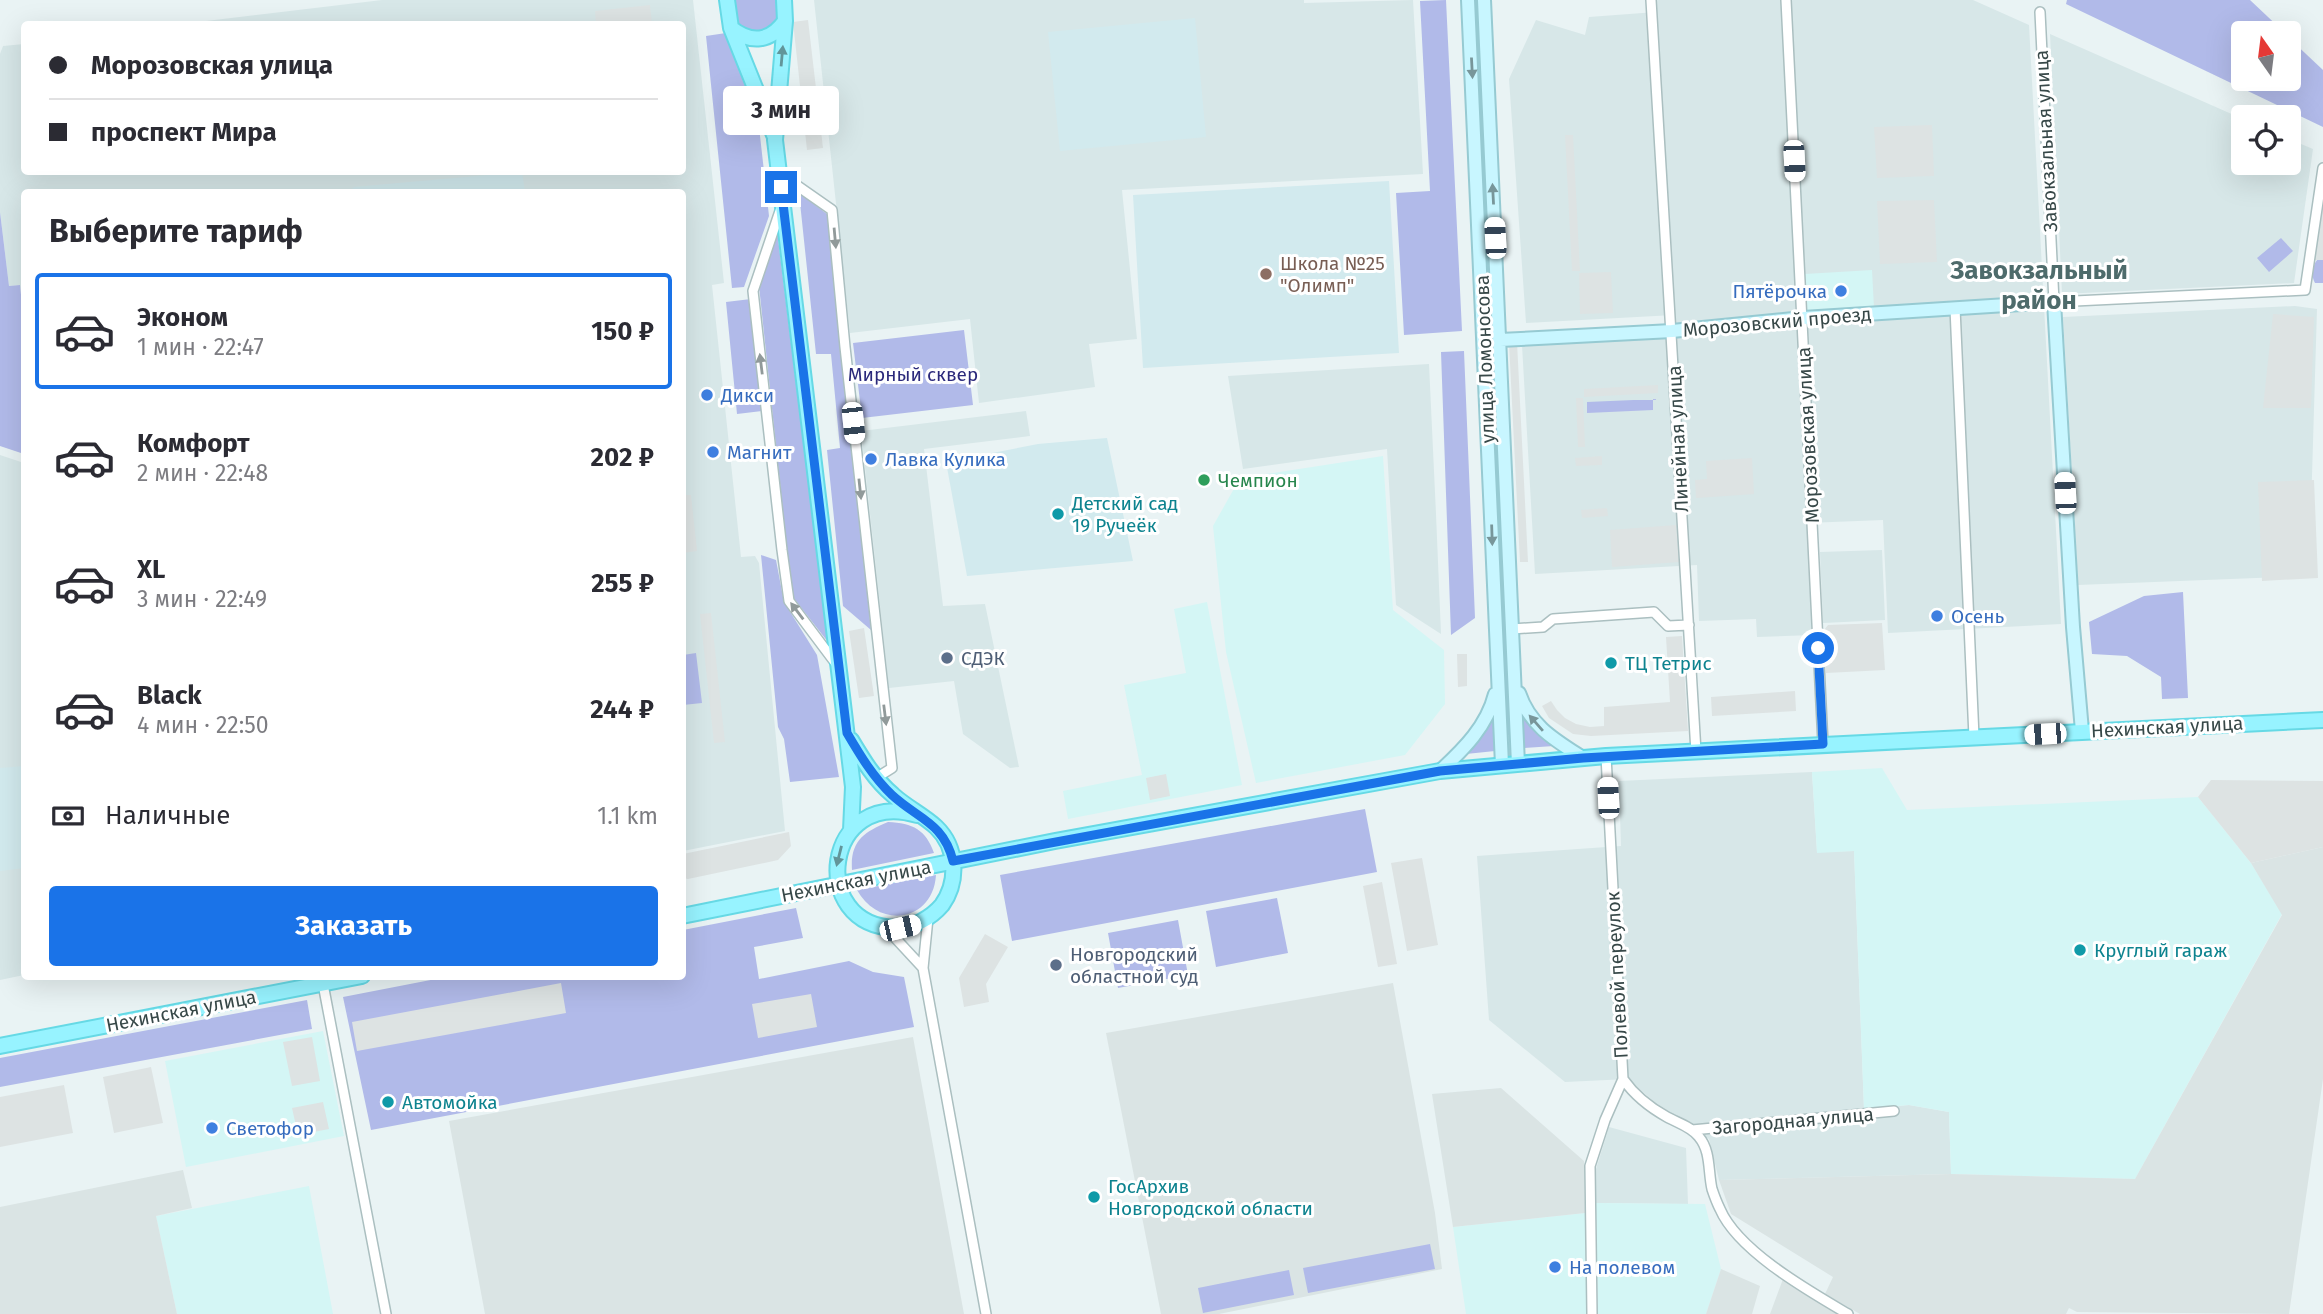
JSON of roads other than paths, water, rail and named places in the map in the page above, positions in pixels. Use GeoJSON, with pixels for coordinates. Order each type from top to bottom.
{"type":"FeatureCollection","features":[{"type":"Feature","properties":{"kind":"main road"},"geometry":{"type":"LineString","coordinates":[[727,0],[731,28],[775,140]]}},
{"type":"Feature","properties":{"kind":"main road"},"geometry":{"type":"LineString","coordinates":[[784,0],[785,21],[775,140],[853,787],[851,830]]}},
{"type":"Feature","properties":{"kind":"main road","name":"улица Ломоносова"},"geometry":{"type":"LineString","coordinates":[[1468,0],[1502,765]]}},
{"type":"Feature","properties":{"kind":"main road","name":"улица Ломоносова"},"geometry":{"type":"LineString","coordinates":[[1484,0],[1518,764]]}},
{"type":"Feature","properties":{"kind":"main road"},"geometry":{"type":"LineString","coordinates":[[731,28],[743,37],[759,40],[773,34],[785,21]]}},
{"type":"Feature","properties":{"kind":"main road"},"geometry":{"type":"LineString","coordinates":[[1470,41],[1486,41]]}},
{"type":"Feature","properties":{"kind":"main road","name":"Морозовский проезд"},"geometry":{"type":"LineString","coordinates":[[1500,340],[1672,331],[1803,318],[2054,302]]}},
{"type":"Feature","properties":{"kind":"main road","name":"Завокзальная улица"},"geometry":{"type":"LineString","coordinates":[[2054,302],[2073,627],[2082,731]]}},
{"type":"Feature","properties":{"kind":"main road"},"geometry":{"type":"LineString","coordinates":[[1491,506],[1507,506]]}},
{"type":"Feature","properties":{"kind":"main road","name":"улица Ломоносова"},"geometry":{"type":"LineString","coordinates":[[1514,671],[1520,697],[1536,725],[1583,758]]}},
{"type":"Feature","properties":{"kind":"main road","name":"улица Ломоносова"},"geometry":{"type":"LineString","coordinates":[[1440,771],[1469,743],[1486,719],[1493,704],[1498,676]]}},
{"type":"Feature","properties":{"kind":"main road","name":"Нехинская улица"},"geometry":{"type":"LineString","coordinates":[[686,915],[953,861],[1440,771],[1606,756],[2323,720]]}},
{"type":"Feature","properties":{"kind":"main road"},"geometry":{"type":"LineString","coordinates":[[847,733],[876,778],[892,795],[937,829],[945,838],[953,861],[949,892],[944,902],[928,918],[915,925],[900,928],[885,927],[865,920],[855,913],[842,895],[838,884],[838,856],[851,830],[860,822],[881,812],[894,810],[917,815]]}},
{"type":"Feature","properties":{"kind":"main road","name":"Нехинская улица"},"geometry":{"type":"LineString","coordinates":[[0,1046],[342,980]]}},
{"type":"Feature","properties":{"kind":"street","name":"Линейная улица"},"geometry":{"type":"LineString","coordinates":[[1651,0],[1696,751]]}},
{"type":"Feature","properties":{"kind":"street","name":"Морозовская улица"},"geometry":{"type":"LineString","coordinates":[[1786,0],[1823,744]]}},
{"type":"Feature","properties":{"kind":"street","name":"Завокзальная улица"},"geometry":{"type":"LineString","coordinates":[[2040,12],[2054,302]]}},
{"type":"Feature","properties":{"kind":"street"},"geometry":{"type":"LineString","coordinates":[[2054,302],[2305,290],[2323,168]]}},
{"type":"Feature","properties":{"kind":"street"},"geometry":{"type":"LineString","coordinates":[[779,173],[832,210],[846,360],[892,768],[876,778]]}},
{"type":"Feature","properties":{"kind":"street"},"geometry":{"type":"LineString","coordinates":[[782,202],[753,291],[782,550],[789,601],[838,666]]}},
{"type":"Feature","properties":{"kind":"street"},"geometry":{"type":"LineString","coordinates":[[1955,308],[1974,737]]}},
{"type":"Feature","properties":{"kind":"street"},"geometry":{"type":"LineString","coordinates":[[1512,629],[1543,627],[1553,619],[1654,612],[1668,626],[1689,625]]}},
{"type":"Feature","properties":{"kind":"street","name":"Полевой переулок"},"geometry":{"type":"LineString","coordinates":[[1592,1314],[1590,1166],[1623,1079],[1606,756]]}},
{"type":"Feature","properties":{"kind":"street"},"geometry":{"type":"LineString","coordinates":[[928,918],[923,968],[986,1314]]}},
{"type":"Feature","properties":{"kind":"street"},"geometry":{"type":"LineString","coordinates":[[885,927],[923,968]]}},
{"type":"Feature","properties":{"kind":"street"},"geometry":{"type":"LineString","coordinates":[[323,984],[386,1314]]}},
{"type":"Feature","properties":{"kind":"street"},"geometry":{"type":"LineString","coordinates":[[1623,1079],[1650,1107],[1692,1130],[1706,1147],[1712,1189],[1721,1212],[1746,1246],[1823,1300],[1848,1314]]}},
{"type":"Feature","properties":{"kind":"street","name":"Загородная улица"},"geometry":{"type":"LineString","coordinates":[[1692,1130],[1894,1111]]}},
{"type":"Feature","properties":{"kind":"place","name":"Школа №25 \"Олимп\""},"geometry":{"type":"Point","coordinates":[1266,274]}},
{"type":"Feature","properties":{"kind":"place","name":"Пятёрочка"},"geometry":{"type":"Point","coordinates":[1841,291]}},
{"type":"Feature","properties":{"kind":"place","name":"Дикси"},"geometry":{"type":"Point","coordinates":[707,395]}},
{"type":"Feature","properties":{"kind":"place","name":"Магнит"},"geometry":{"type":"Point","coordinates":[713,452]}},
{"type":"Feature","properties":{"kind":"place","name":"Лавка Кулика"},"geometry":{"type":"Point","coordinates":[871,459]}},
{"type":"Feature","properties":{"kind":"place","name":"Чемпион"},"geometry":{"type":"Point","coordinates":[1204,480]}},
{"type":"Feature","properties":{"kind":"place","name":"Детский сад 19 Ручеёк"},"geometry":{"type":"Point","coordinates":[1058,514]}},
{"type":"Feature","properties":{"kind":"place","name":"Осень"},"geometry":{"type":"Point","coordinates":[1937,616]}},
{"type":"Feature","properties":{"kind":"place","name":"СДЭК"},"geometry":{"type":"Point","coordinates":[947,658]}},
{"type":"Feature","properties":{"kind":"place","name":"ТЦ Тетрис"},"geometry":{"type":"Point","coordinates":[1611,663]}},
{"type":"Feature","properties":{"kind":"place","name":"Круглый гараж"},"geometry":{"type":"Point","coordinates":[2080,950]}},
{"type":"Feature","properties":{"kind":"place","name":"Новгородский областной суд"},"geometry":{"type":"Point","coordinates":[1056,965]}},
{"type":"Feature","properties":{"kind":"place","name":"Автомойка"},"geometry":{"type":"Point","coordinates":[388,1102]}},
{"type":"Feature","properties":{"kind":"place","name":"Светофор"},"geometry":{"type":"Point","coordinates":[212,1128]}},
{"type":"Feature","properties":{"kind":"place","name":"ГосАрхив Новгородской области"},"geometry":{"type":"Point","coordinates":[1094,1197]}},
{"type":"Feature","properties":{"kind":"place","name":"На полевом"},"geometry":{"type":"Point","coordinates":[1555,1267]}},
{"type":"Feature","properties":{"kind":"district","name":"Завокзальный район"},"geometry":{"type":"Point","coordinates":[2039,285]}},
{"type":"Feature","properties":{"kind":"park label","name":"Мирный сквер"},"geometry":{"type":"Point","coordinates":[913,374]}}]}
